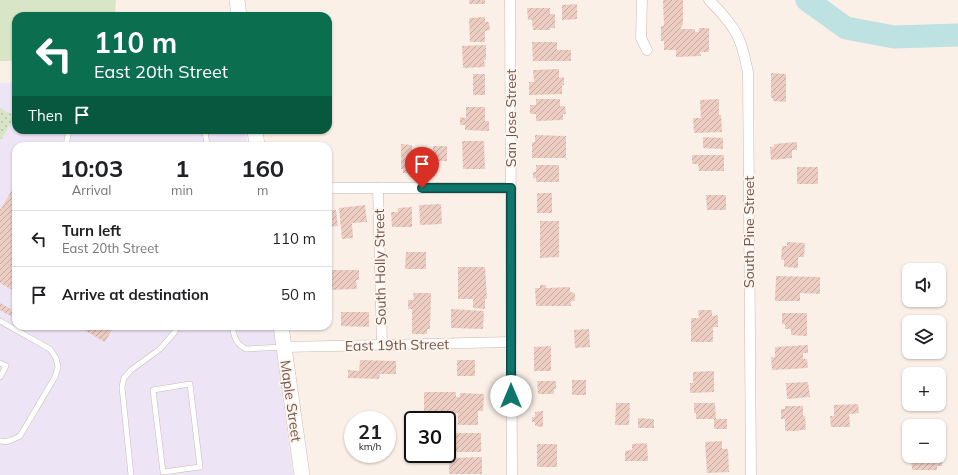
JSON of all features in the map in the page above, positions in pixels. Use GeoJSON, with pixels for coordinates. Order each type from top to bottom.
{"type":"FeatureCollection","features":[{"type":"Feature","properties":{"kind":"street"},"geometry":{"type":"LineString","coordinates":[[237,0],[238,12]]}},
{"type":"Feature","properties":{"kind":"street","name":"San Jose Street"},"geometry":{"type":"LineString","coordinates":[[510,0],[512,475]]}},
{"type":"Feature","properties":{"kind":"street"},"geometry":{"type":"LineString","coordinates":[[642,0],[641,38],[647,50]]}},
{"type":"Feature","properties":{"kind":"street","name":"South Pine Street"},"geometry":{"type":"LineString","coordinates":[[709,0],[720,11],[737,35],[744,52],[748,72],[751,475]]}},
{"type":"Feature","properties":{"kind":"street"},"geometry":{"type":"LineString","coordinates":[[332,188],[511,188]]}},
{"type":"Feature","properties":{"kind":"street","name":"South Holly Street"},"geometry":{"type":"LineString","coordinates":[[378,188],[382,345]]}},
{"type":"Feature","properties":{"kind":"street","name":"Maple Street"},"geometry":{"type":"LineString","coordinates":[[282,330],[302,475]]}},
{"type":"Feature","properties":{"kind":"street","name":"East 19th Street"},"geometry":{"type":"LineString","coordinates":[[284,346],[511,342]]}},
{"type":"Feature","properties":{"kind":"lane"},"geometry":{"type":"LineString","coordinates":[[0,320],[12,327]]}},
{"type":"Feature","properties":{"kind":"lane"},"geometry":{"type":"LineString","coordinates":[[0,441],[5,442],[20,436],[55,377],[58,367],[56,358],[50,349],[17,330]]}},
{"type":"Feature","properties":{"kind":"lane"},"geometry":{"type":"LineString","coordinates":[[131,475],[122,387],[124,378],[131,370],[160,349],[176,330]]}},
{"type":"Feature","properties":{"kind":"lane"},"geometry":{"type":"LineString","coordinates":[[233,330],[235,339],[241,347],[246,349],[284,346]]}},
{"type":"Feature","properties":{"kind":"lane"},"geometry":{"type":"LineString","coordinates":[[0,363],[6,366],[0,377]]}},
{"type":"Feature","properties":{"kind":"lane"},"geometry":{"type":"LineString","coordinates":[[190,384],[200,467],[184,472],[163,472],[153,390],[190,384]]}},
{"type":"Feature","properties":{"kind":"shaded area"},"geometry":{"type":"Polygon","coordinates":[[[12,82],[12,134],[246,134],[247,142],[12,142],[12,330],[274,330],[293,475],[0,475],[0,83],[12,82]]]}},
{"type":"Feature","properties":{"kind":"green space"},"geometry":{"type":"Polygon","coordinates":[[[0,0],[116,0],[115,12],[12,12],[12,61],[0,61],[0,0]]]}},
{"type":"Feature","properties":{"kind":"green space"},"geometry":{"type":"Polygon","coordinates":[[[0,108],[12,114],[12,121],[0,141],[0,108]]]}},
{"type":"Feature","properties":{"kind":"building"},"geometry":{"type":"Polygon","coordinates":[[[469,0],[485,0],[485,4],[469,4],[469,0]]]}},
{"type":"Feature","properties":{"kind":"building"},"geometry":{"type":"Polygon","coordinates":[[[663,0],[683,0],[683,24],[680,29],[695,29],[695,32],[699,32],[699,28],[709,28],[709,52],[700,52],[701,56],[676,57],[676,50],[664,50],[664,41],[661,41],[661,26],[664,26],[663,0]]]}},
{"type":"Feature","properties":{"kind":"building"},"geometry":{"type":"Polygon","coordinates":[[[577,4],[577,19],[562,20],[562,5],[577,4]]]}},
{"type":"Feature","properties":{"kind":"building"},"geometry":{"type":"Polygon","coordinates":[[[527,8],[550,8],[550,14],[555,14],[555,28],[550,28],[550,30],[533,30],[532,20],[528,20],[527,8]]]}},
{"type":"Feature","properties":{"kind":"building"},"geometry":{"type":"Polygon","coordinates":[[[485,17],[485,22],[489,22],[490,30],[485,31],[485,42],[470,42],[469,18],[485,17]]]}},
{"type":"Feature","properties":{"kind":"building"},"geometry":{"type":"Polygon","coordinates":[[[532,42],[557,42],[557,50],[571,50],[571,61],[533,61],[532,42]]]}},
{"type":"Feature","properties":{"kind":"building"},"geometry":{"type":"Polygon","coordinates":[[[486,45],[486,60],[484,60],[485,67],[463,68],[462,46],[486,45]]]}},
{"type":"Feature","properties":{"kind":"building"},"geometry":{"type":"Polygon","coordinates":[[[559,69],[559,78],[564,77],[562,94],[529,95],[529,82],[534,82],[533,70],[559,69]]]}},
{"type":"Feature","properties":{"kind":"building"},"geometry":{"type":"Polygon","coordinates":[[[771,73],[786,74],[786,102],[773,101],[773,98],[771,98],[771,73]]]}},
{"type":"Feature","properties":{"kind":"building"},"geometry":{"type":"Polygon","coordinates":[[[473,74],[485,74],[485,95],[473,95],[473,74]]]}},
{"type":"Feature","properties":{"kind":"building"},"geometry":{"type":"Polygon","coordinates":[[[536,99],[560,99],[560,106],[565,106],[566,114],[563,114],[563,120],[536,121],[536,114],[530,114],[530,105],[536,105],[536,99]]]}},
{"type":"Feature","properties":{"kind":"building"},"geometry":{"type":"Polygon","coordinates":[[[719,99],[719,115],[721,115],[722,132],[694,133],[693,118],[701,118],[700,100],[719,99]]]}},
{"type":"Feature","properties":{"kind":"building"},"geometry":{"type":"Polygon","coordinates":[[[466,107],[485,107],[485,121],[489,121],[489,131],[465,130],[465,125],[460,125],[460,117],[466,118],[466,107]]]}},
{"type":"Feature","properties":{"kind":"building"},"geometry":{"type":"Polygon","coordinates":[[[535,135],[566,136],[566,158],[532,158],[532,142],[535,142],[535,135]]]}},
{"type":"Feature","properties":{"kind":"building"},"geometry":{"type":"Polygon","coordinates":[[[703,137],[723,138],[723,149],[703,148],[703,137]]]}},
{"type":"Feature","properties":{"kind":"building"},"geometry":{"type":"Polygon","coordinates":[[[462,141],[484,141],[485,169],[463,169],[462,141]]]}},
{"type":"Feature","properties":{"kind":"building"},"geometry":{"type":"Polygon","coordinates":[[[797,142],[797,150],[792,150],[792,158],[771,160],[770,147],[774,147],[774,144],[797,142]]]}},
{"type":"Feature","properties":{"kind":"building"},"geometry":{"type":"Polygon","coordinates":[[[401,144],[412,145],[412,153],[426,152],[426,163],[419,163],[419,170],[414,170],[414,173],[403,173],[403,169],[401,169],[401,144]]]}},
{"type":"Feature","properties":{"kind":"building"},"geometry":{"type":"Polygon","coordinates":[[[433,146],[447,146],[447,161],[433,161],[433,146]]]}},
{"type":"Feature","properties":{"kind":"building"},"geometry":{"type":"Polygon","coordinates":[[[692,155],[724,155],[724,171],[699,171],[698,164],[692,164],[692,155]]]}},
{"type":"Feature","properties":{"kind":"building"},"geometry":{"type":"Polygon","coordinates":[[[536,165],[559,165],[559,182],[536,182],[536,178],[533,178],[533,172],[536,172],[536,165]]]}},
{"type":"Feature","properties":{"kind":"building"},"geometry":{"type":"Polygon","coordinates":[[[797,167],[818,167],[818,184],[797,184],[797,167]]]}},
{"type":"Feature","properties":{"kind":"building"},"geometry":{"type":"Polygon","coordinates":[[[12,190],[12,290],[0,283],[1,209],[12,190]]]}},
{"type":"Feature","properties":{"kind":"building"},"geometry":{"type":"Polygon","coordinates":[[[537,193],[552,193],[552,213],[537,213],[537,193]]]}},
{"type":"Feature","properties":{"kind":"building"},"geometry":{"type":"Polygon","coordinates":[[[706,195],[726,195],[726,210],[707,210],[706,195]]]}},
{"type":"Feature","properties":{"kind":"building"},"geometry":{"type":"Polygon","coordinates":[[[441,204],[442,224],[420,225],[419,205],[441,204]]]}},
{"type":"Feature","properties":{"kind":"building"},"geometry":{"type":"Polygon","coordinates":[[[365,205],[367,222],[352,223],[353,238],[342,239],[339,208],[365,205]]]}},
{"type":"Feature","properties":{"kind":"building"},"geometry":{"type":"Polygon","coordinates":[[[412,207],[412,227],[392,227],[391,212],[398,212],[398,208],[412,207]]]}},
{"type":"Feature","properties":{"kind":"building"},"geometry":{"type":"Polygon","coordinates":[[[332,210],[336,210],[338,226],[332,227],[332,210]]]}},
{"type":"Feature","properties":{"kind":"building"},"geometry":{"type":"Polygon","coordinates":[[[540,221],[559,221],[559,257],[540,258],[540,221]]]}},
{"type":"Feature","properties":{"kind":"building"},"geometry":{"type":"Polygon","coordinates":[[[787,242],[805,243],[804,257],[798,257],[798,268],[784,267],[784,260],[781,260],[782,246],[787,246],[787,242]]]}},
{"type":"Feature","properties":{"kind":"building"},"geometry":{"type":"Polygon","coordinates":[[[406,252],[426,252],[426,269],[405,269],[406,252]]]}},
{"type":"Feature","properties":{"kind":"building"},"geometry":{"type":"Polygon","coordinates":[[[458,267],[485,267],[487,299],[485,299],[485,309],[473,308],[473,299],[458,299],[458,267]]]}},
{"type":"Feature","properties":{"kind":"building"},"geometry":{"type":"Polygon","coordinates":[[[332,270],[359,270],[359,280],[356,280],[357,289],[332,290],[332,270]]]}},
{"type":"Feature","properties":{"kind":"building"},"geometry":{"type":"Polygon","coordinates":[[[776,276],[820,277],[820,294],[800,293],[800,301],[775,301],[776,276]]]}},
{"type":"Feature","properties":{"kind":"building"},"geometry":{"type":"Polygon","coordinates":[[[540,285],[546,285],[546,288],[570,287],[570,292],[575,293],[575,301],[571,301],[571,306],[536,306],[535,288],[540,288],[540,285]]]}},
{"type":"Feature","properties":{"kind":"building"},"geometry":{"type":"Polygon","coordinates":[[[413,293],[431,293],[430,329],[427,329],[427,334],[412,334],[412,309],[408,309],[408,300],[414,300],[413,293]]]}},
{"type":"Feature","properties":{"kind":"building"},"geometry":{"type":"Polygon","coordinates":[[[0,303],[12,310],[12,317],[0,310],[0,303]]]}},
{"type":"Feature","properties":{"kind":"building"},"geometry":{"type":"Polygon","coordinates":[[[451,309],[484,311],[483,329],[451,328],[451,309]]]}},
{"type":"Feature","properties":{"kind":"building"},"geometry":{"type":"Polygon","coordinates":[[[698,310],[712,310],[712,316],[718,315],[718,327],[713,327],[713,342],[691,342],[691,318],[699,318],[698,310]]]}},
{"type":"Feature","properties":{"kind":"building"},"geometry":{"type":"Polygon","coordinates":[[[341,312],[369,312],[369,327],[341,326],[341,312]]]}},
{"type":"Feature","properties":{"kind":"building"},"geometry":{"type":"Polygon","coordinates":[[[782,313],[807,313],[807,336],[791,335],[791,329],[785,329],[785,324],[782,324],[782,313]]]}},
{"type":"Feature","properties":{"kind":"building"},"geometry":{"type":"Polygon","coordinates":[[[589,329],[590,347],[575,348],[574,330],[589,329]]]}},
{"type":"Feature","properties":{"kind":"building"},"geometry":{"type":"Polygon","coordinates":[[[84,330],[112,330],[105,342],[84,330]]]}},
{"type":"Feature","properties":{"kind":"building"},"geometry":{"type":"Polygon","coordinates":[[[808,345],[808,353],[803,353],[803,359],[807,359],[808,368],[772,370],[771,357],[775,357],[775,347],[808,345]]]}},
{"type":"Feature","properties":{"kind":"building"},"geometry":{"type":"Polygon","coordinates":[[[551,346],[551,371],[534,371],[534,347],[551,346]]]}},
{"type":"Feature","properties":{"kind":"building"},"geometry":{"type":"Polygon","coordinates":[[[360,360],[396,361],[396,374],[380,374],[379,379],[348,378],[348,370],[359,371],[360,360]]]}},
{"type":"Feature","properties":{"kind":"building"},"geometry":{"type":"Polygon","coordinates":[[[457,360],[475,360],[475,376],[457,376],[457,360]]]}},
{"type":"Feature","properties":{"kind":"building"},"geometry":{"type":"Polygon","coordinates":[[[714,371],[714,392],[690,393],[690,383],[693,383],[693,372],[714,371]]]}},
{"type":"Feature","properties":{"kind":"building"},"geometry":{"type":"Polygon","coordinates":[[[572,380],[586,380],[586,395],[572,395],[572,380]]]}},
{"type":"Feature","properties":{"kind":"building"},"geometry":{"type":"Polygon","coordinates":[[[537,381],[556,381],[556,389],[554,389],[554,394],[538,394],[537,381]]]}},
{"type":"Feature","properties":{"kind":"building"},"geometry":{"type":"Polygon","coordinates":[[[808,382],[810,397],[787,399],[786,383],[808,382]]]}},
{"type":"Feature","properties":{"kind":"building"},"geometry":{"type":"Polygon","coordinates":[[[424,392],[456,392],[456,397],[460,397],[460,393],[484,394],[483,411],[478,411],[478,425],[458,425],[458,413],[456,413],[456,411],[424,411],[424,392]]]}},
{"type":"Feature","properties":{"kind":"building"},"geometry":{"type":"Polygon","coordinates":[[[616,403],[630,403],[629,425],[615,425],[616,403]]]}},
{"type":"Feature","properties":{"kind":"building"},"geometry":{"type":"Polygon","coordinates":[[[694,403],[715,403],[716,419],[696,419],[696,413],[694,413],[694,403]]]}},
{"type":"Feature","properties":{"kind":"building"},"geometry":{"type":"Polygon","coordinates":[[[858,404],[859,413],[849,414],[850,427],[831,427],[830,416],[834,416],[834,405],[858,404]]]}},
{"type":"Feature","properties":{"kind":"building"},"geometry":{"type":"Polygon","coordinates":[[[785,406],[803,406],[803,416],[805,416],[806,430],[785,431],[785,419],[781,419],[781,409],[785,409],[785,406]]]}},
{"type":"Feature","properties":{"kind":"building"},"geometry":{"type":"Polygon","coordinates":[[[543,411],[543,427],[535,426],[535,422],[532,422],[532,417],[535,417],[535,412],[543,411]]]}},
{"type":"Feature","properties":{"kind":"building"},"geometry":{"type":"Polygon","coordinates":[[[638,418],[654,419],[654,428],[638,428],[638,418]]]}},
{"type":"Feature","properties":{"kind":"building"},"geometry":{"type":"Polygon","coordinates":[[[714,419],[727,419],[727,429],[714,429],[714,419]]]}},
{"type":"Feature","properties":{"kind":"building"},"geometry":{"type":"Polygon","coordinates":[[[456,433],[481,433],[481,452],[456,452],[456,433]]]}},
{"type":"Feature","properties":{"kind":"building"},"geometry":{"type":"Polygon","coordinates":[[[722,441],[722,449],[728,449],[729,472],[707,473],[705,442],[722,441]]]}},
{"type":"Feature","properties":{"kind":"building"},"geometry":{"type":"Polygon","coordinates":[[[647,443],[648,461],[625,461],[625,451],[632,450],[632,444],[647,443]]]}},
{"type":"Feature","properties":{"kind":"building"},"geometry":{"type":"Polygon","coordinates":[[[537,444],[557,444],[557,467],[537,467],[537,444]]]}},
{"type":"Feature","properties":{"kind":"building"},"geometry":{"type":"Polygon","coordinates":[[[482,457],[482,474],[449,474],[449,463],[456,463],[456,458],[482,457]]]}},
{"type":"Feature","properties":{"kind":"building"},"geometry":{"type":"Polygon","coordinates":[[[912,463],[942,463],[942,466],[937,466],[937,470],[912,470],[912,463]]]}},
{"type":"Feature","properties":{"kind":"waterway"},"geometry":{"type":"LineString","coordinates":[[807,0],[846,28],[894,37],[958,35]]}},
{"type":"Feature","properties":{"kind":"route"},"geometry":{"type":"LineString","coordinates":[[422,188],[511,188],[511,396]]}}]}
